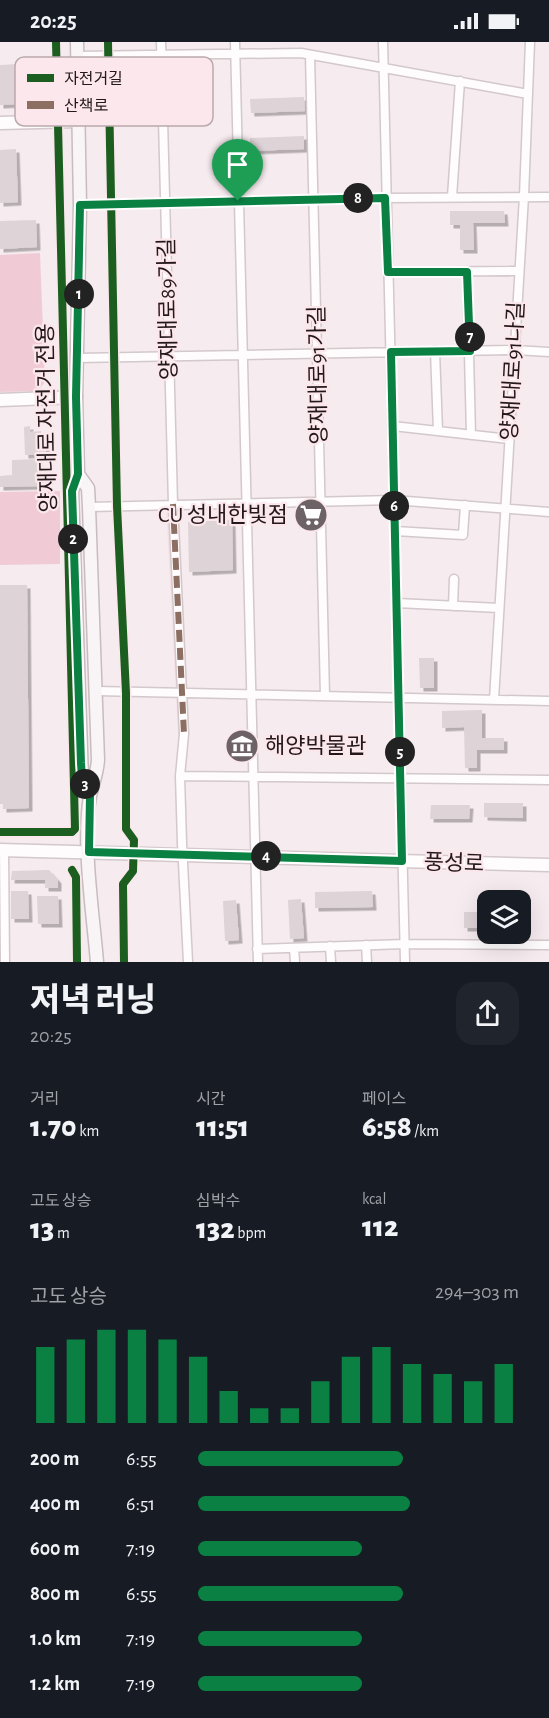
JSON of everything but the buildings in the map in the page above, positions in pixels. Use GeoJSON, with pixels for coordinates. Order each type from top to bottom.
{"type":"FeatureCollection","features":[{"type":"Feature","properties":{"kind":"main road"},"geometry":{"type":"LineString","coordinates":[[77,42],[77,56]]}},
{"type":"Feature","properties":{"kind":"main road"},"geometry":{"type":"LineString","coordinates":[[78,126],[80,205],[76,397],[78,474],[72,491],[82,778],[90,795]]}},
{"type":"Feature","properties":{"kind":"main road"},"geometry":{"type":"LineString","coordinates":[[78,474],[88,488],[97,691],[97,778],[90,795],[89,852],[97,962]]}},
{"type":"Feature","properties":{"kind":"street","name":"양재대로89가길"},"geometry":{"type":"LineString","coordinates":[[161,42],[162,57]]}},
{"type":"Feature","properties":{"kind":"street"},"geometry":{"type":"LineString","coordinates":[[235,42],[258,962]]}},
{"type":"Feature","properties":{"kind":"street"},"geometry":{"type":"LineString","coordinates":[[382,42],[405,962]]}},
{"type":"Feature","properties":{"kind":"street","name":"양재대로91나길"},"geometry":{"type":"LineString","coordinates":[[494,700],[524,196],[530,42]]}},
{"type":"Feature","properties":{"kind":"street"},"geometry":{"type":"LineString","coordinates":[[77,56],[310,55],[528,94]]}},
{"type":"Feature","properties":{"kind":"street","name":"양재대로91가길"},"geometry":{"type":"LineString","coordinates":[[310,55],[325,696]]}},
{"type":"Feature","properties":{"kind":"street"},"geometry":{"type":"LineString","coordinates":[[452,197],[460,81]]}},
{"type":"Feature","properties":{"kind":"street"},"geometry":{"type":"LineString","coordinates":[[0,123],[15,123]]}},
{"type":"Feature","properties":{"kind":"street","name":"양재대로89가길"},"geometry":{"type":"LineString","coordinates":[[163,126],[173,504],[184,734],[180,776],[182,855],[188,962]]}},
{"type":"Feature","properties":{"kind":"street"},"geometry":{"type":"LineString","coordinates":[[80,205],[314,199],[549,197]]}},
{"type":"Feature","properties":{"kind":"street"},"geometry":{"type":"LineString","coordinates":[[388,272],[519,271]]}},
{"type":"Feature","properties":{"kind":"street"},"geometry":{"type":"LineString","coordinates":[[467,272],[471,435]]}},
{"type":"Feature","properties":{"kind":"street"},"geometry":{"type":"LineString","coordinates":[[78,358],[435,351],[549,352]]}},
{"type":"Feature","properties":{"kind":"street"},"geometry":{"type":"LineString","coordinates":[[435,351],[438,431]]}},
{"type":"Feature","properties":{"kind":"street"},"geometry":{"type":"LineString","coordinates":[[0,400],[76,397]]}},
{"type":"Feature","properties":{"kind":"street"},"geometry":{"type":"LineString","coordinates":[[393,426],[509,439]]}},
{"type":"Feature","properties":{"kind":"street"},"geometry":{"type":"LineString","coordinates":[[89,507],[394,500],[549,512]]}},
{"type":"Feature","properties":{"kind":"street"},"geometry":{"type":"LineString","coordinates":[[395,531],[463,535],[465,506]]}},
{"type":"Feature","properties":{"kind":"street"},"geometry":{"type":"LineString","coordinates":[[453,606],[454,579]]}},
{"type":"Feature","properties":{"kind":"street"},"geometry":{"type":"LineString","coordinates":[[397,603],[499,608]]}},
{"type":"Feature","properties":{"kind":"street"},"geometry":{"type":"LineString","coordinates":[[97,691],[549,701]]}},
{"type":"Feature","properties":{"kind":"street"},"geometry":{"type":"LineString","coordinates":[[180,776],[254,775],[549,780]]}},
{"type":"Feature","properties":{"kind":"street"},"geometry":{"type":"LineString","coordinates":[[2,850],[5,962]]}},
{"type":"Feature","properties":{"kind":"street","name":"풍성로"},"geometry":{"type":"LineString","coordinates":[[2,850],[549,865]]}},
{"type":"Feature","properties":{"kind":"street"},"geometry":{"type":"LineString","coordinates":[[257,949],[405,944],[549,945]]}},
{"type":"Feature","properties":{"kind":"street"},"geometry":{"type":"LineString","coordinates":[[366,945],[367,962]]}},
{"type":"Feature","properties":{"kind":"street"},"geometry":{"type":"LineString","coordinates":[[330,946],[331,962]]}},
{"type":"Feature","properties":{"kind":"street"},"geometry":{"type":"LineString","coordinates":[[294,948],[295,962]]}},
{"type":"Feature","properties":{"kind":"shaded area"},"geometry":{"type":"Polygon","coordinates":[[[40,253],[45,382],[38,391],[0,392],[0,255],[40,253]]]}},
{"type":"Feature","properties":{"kind":"shaded area"},"geometry":{"type":"Polygon","coordinates":[[[60,491],[60,564],[0,565],[0,492],[60,491]]]}},
{"type":"Feature","properties":{"kind":"shaded area"},"geometry":{"type":"Polygon","coordinates":[[[166,504],[179,504],[189,734],[178,734],[166,504]]]}},
{"type":"Feature","properties":{"kind":"marked path"},"geometry":{"type":"LineString","coordinates":[[173,504],[184,734]]}},
{"type":"Feature","properties":{"kind":"cycle path","name":"양재대로 자전거 전용"},"geometry":{"type":"LineString","coordinates":[[56,42],[56,57]]}},
{"type":"Feature","properties":{"kind":"cycle path"},"geometry":{"type":"LineString","coordinates":[[108,42],[108,57]]}},
{"type":"Feature","properties":{"kind":"cycle path","name":"양재대로 자전거 전용"},"geometry":{"type":"LineString","coordinates":[[0,832],[72,832],[75,829],[58,126]]}},
{"type":"Feature","properties":{"kind":"cycle path"},"geometry":{"type":"LineString","coordinates":[[110,126],[117,506],[126,693],[126,829],[134,840],[133,871],[123,884],[124,962]]}},
{"type":"Feature","properties":{"kind":"cycle path"},"geometry":{"type":"LineString","coordinates":[[72,870],[76,877],[77,962]]}},
{"type":"Feature","properties":{"kind":"place","name":"CU 성내한빛점"},"geometry":{"type":"Point","coordinates":[311,515]}},
{"type":"Feature","properties":{"kind":"place","name":"해양박물관"},"geometry":{"type":"Point","coordinates":[242,746]}},
{"type":"Feature","properties":{"kind":"route"},"geometry":{"type":"LineString","coordinates":[[385,198],[388,272],[467,272],[470,351],[391,352],[402,861],[89,852],[90,795],[82,778],[81,763],[72,491],[78,474],[76,397],[80,205],[238,201],[385,198]]}}]}
